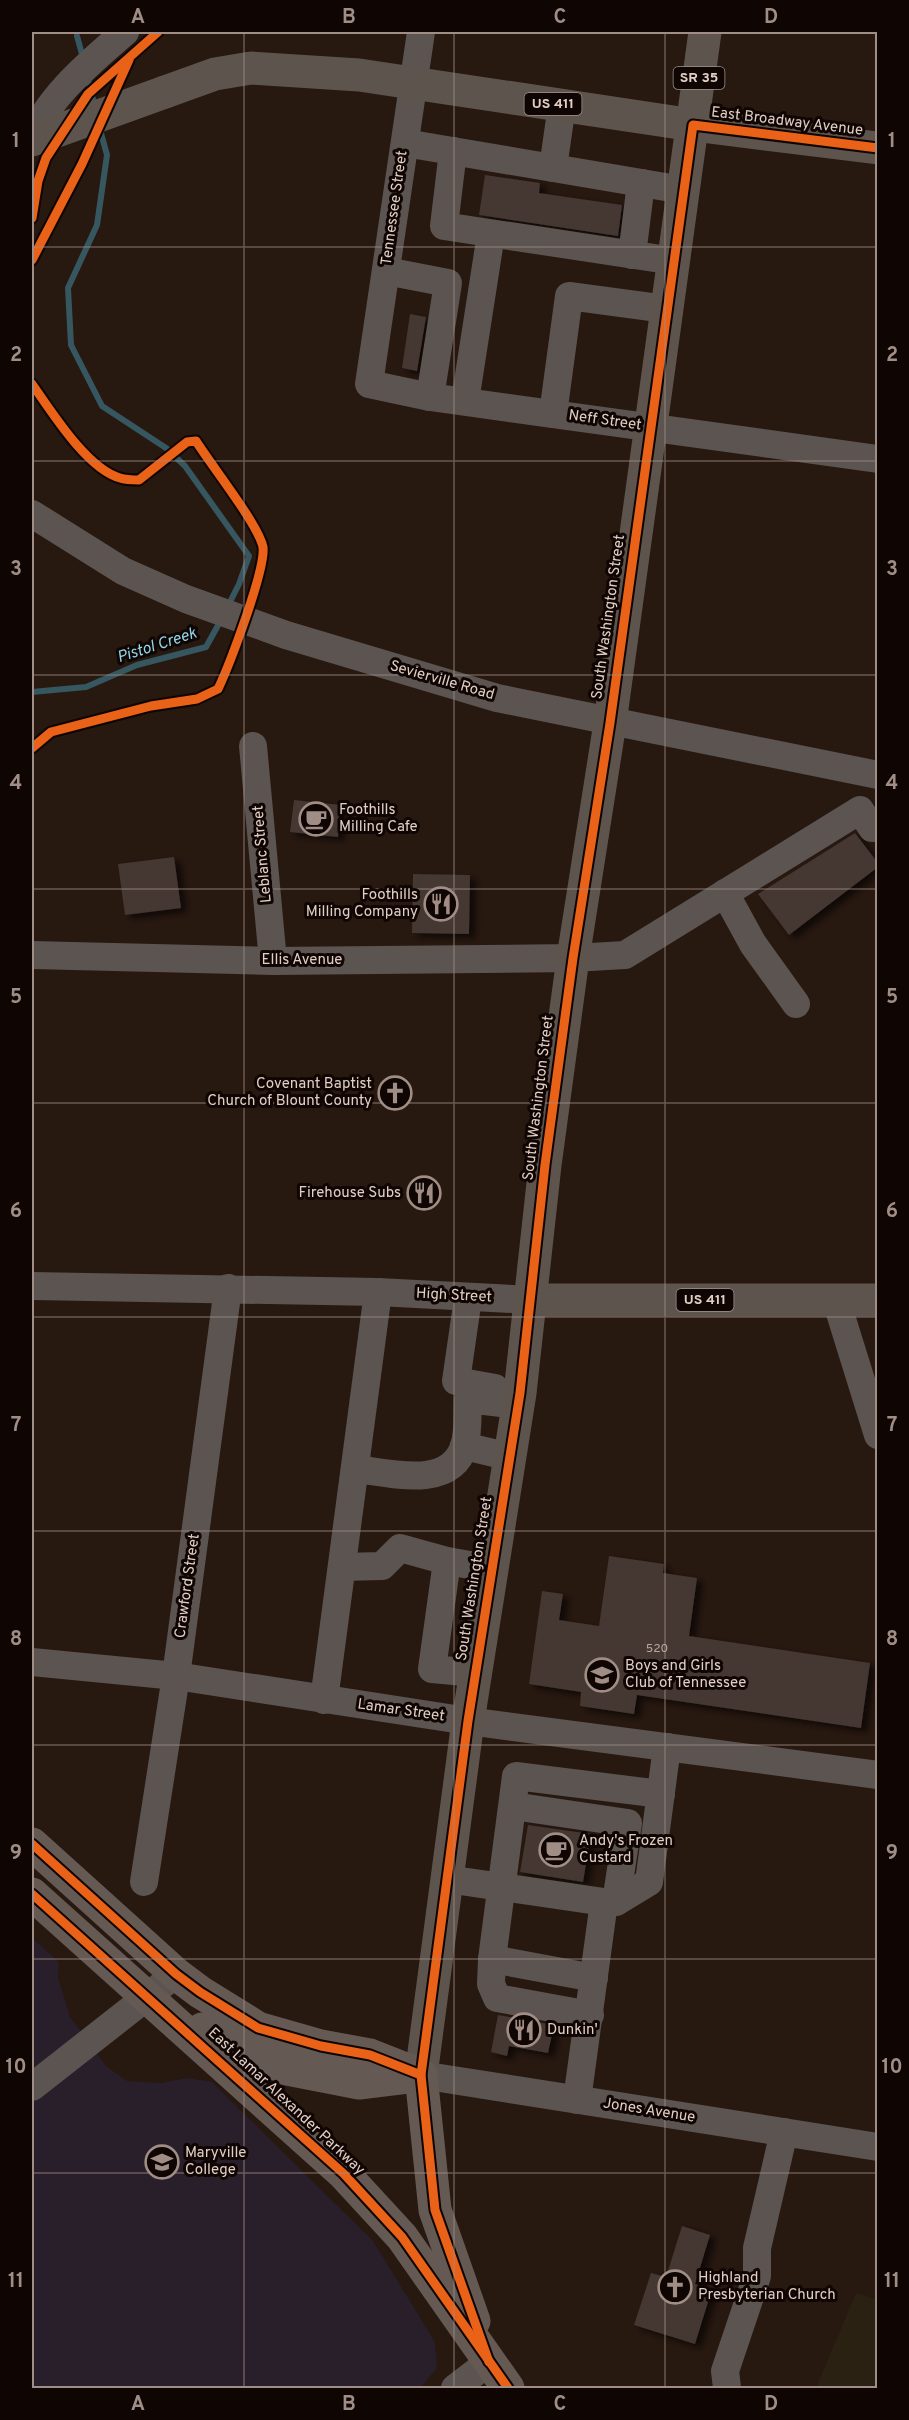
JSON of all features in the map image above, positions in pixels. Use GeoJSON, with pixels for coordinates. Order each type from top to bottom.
{"type":"FeatureCollection","features":[{"type":"Feature","properties":{"kind":"highway","name":"East Lamar Alexander Parkway"},"geometry":{"type":"LineString","coordinates":[[32,1844],[176,1974],[200,1992],[258,2028],[321,2046],[370,2055],[421,2075]]}},
{"type":"Feature","properties":{"kind":"highway","name":"East Lamar Alexander Parkway"},"geometry":{"type":"LineString","coordinates":[[32,1894],[344,2174],[402,2237],[508,2388]]}},
{"type":"Feature","properties":{"kind":"highway","name":"East Lamar Alexander Parkway"},"geometry":{"type":"LineString","coordinates":[[148,1997],[219,2040],[287,2069],[359,2083],[421,2075]]}},
{"type":"Feature","properties":{"kind":"highway","name":"East Lamar Alexander Parkway"},"geometry":{"type":"LineString","coordinates":[[421,2075],[435,2210],[489,2362]]}},
{"type":"Feature","properties":{"kind":"main road","name":"SR 35"},"geometry":{"type":"LineString","coordinates":[[693,125],[705,32]]}},
{"type":"Feature","properties":{"kind":"main road","name":"East Broadway Avenue"},"geometry":{"type":"LineString","coordinates":[[32,141],[215,74],[251,68],[359,75],[414,82],[693,125],[878,148]]}},
{"type":"Feature","properties":{"kind":"main road","name":"South Washington Street"},"geometry":{"type":"LineString","coordinates":[[421,2075],[468,1721],[493,1569],[532,1300],[545,1165],[573,958],[610,723],[693,125]]}},
{"type":"Feature","properties":{"kind":"main road","name":"High Street"},"geometry":{"type":"LineString","coordinates":[[532,1300],[878,1299]]}},
{"type":"Feature","properties":{"kind":"street"},"geometry":{"type":"LineString","coordinates":[[32,141],[34,131],[56,100],[125,32]]}},
{"type":"Feature","properties":{"kind":"street","name":"Tennessee Street"},"geometry":{"type":"LineString","coordinates":[[369,384],[421,32]]}},
{"type":"Feature","properties":{"kind":"street"},"geometry":{"type":"LineString","coordinates":[[552,168],[562,105]]}},
{"type":"Feature","properties":{"kind":"street"},"geometry":{"type":"LineString","coordinates":[[405,143],[683,190]]}},
{"type":"Feature","properties":{"kind":"street"},"geometry":{"type":"LineString","coordinates":[[453,151],[444,226],[674,261]]}},
{"type":"Feature","properties":{"kind":"street"},"geometry":{"type":"LineString","coordinates":[[632,255],[641,183]]}},
{"type":"Feature","properties":{"kind":"street"},"geometry":{"type":"LineString","coordinates":[[465,401],[491,234]]}},
{"type":"Feature","properties":{"kind":"street"},"geometry":{"type":"LineString","coordinates":[[386,271],[448,283],[430,396]]}},
{"type":"Feature","properties":{"kind":"street"},"geometry":{"type":"LineString","coordinates":[[553,414],[569,296],[666,309]]}},
{"type":"Feature","properties":{"kind":"street","name":"Neff Street"},"geometry":{"type":"LineString","coordinates":[[369,384],[430,396],[878,459]]}},
{"type":"Feature","properties":{"kind":"street"},"geometry":{"type":"LineString","coordinates":[[32,494],[70,538]]}},
{"type":"Feature","properties":{"kind":"street","name":"Sevierville Road"},"geometry":{"type":"LineString","coordinates":[[32,514],[123,571],[186,598],[286,635],[497,698],[610,723],[878,775]]}},
{"type":"Feature","properties":{"kind":"street","name":"Leblanc Street"},"geometry":{"type":"LineString","coordinates":[[253,746],[273,961]]}},
{"type":"Feature","properties":{"kind":"street","name":"Ellis Avenue"},"geometry":{"type":"LineString","coordinates":[[32,955],[273,961],[573,958],[624,955],[860,810],[872,828],[878,825]]}},
{"type":"Feature","properties":{"kind":"street"},"geometry":{"type":"LineString","coordinates":[[725,893],[753,944],[796,1004]]}},
{"type":"Feature","properties":{"kind":"street","name":"High Street"},"geometry":{"type":"LineString","coordinates":[[32,1286],[378,1292],[532,1300]]}},
{"type":"Feature","properties":{"kind":"street","name":"Crawford Street"},"geometry":{"type":"LineString","coordinates":[[144,1882],[176,1676],[228,1288]]}},
{"type":"Feature","properties":{"kind":"street"},"geometry":{"type":"LineString","coordinates":[[324,1700],[378,1292]]}},
{"type":"Feature","properties":{"kind":"street"},"geometry":{"type":"LineString","coordinates":[[468,1298],[456,1381],[518,1399]]}},
{"type":"Feature","properties":{"kind":"street"},"geometry":{"type":"LineString","coordinates":[[836,1300],[878,1435]]}},
{"type":"Feature","properties":{"kind":"street"},"geometry":{"type":"LineString","coordinates":[[356,1469],[428,1476],[454,1465],[464,1446],[468,1399],[518,1399]]}},
{"type":"Feature","properties":{"kind":"street"},"geometry":{"type":"LineString","coordinates":[[464,1446],[510,1457]]}},
{"type":"Feature","properties":{"kind":"street"},"geometry":{"type":"LineString","coordinates":[[342,1567],[382,1566],[400,1548],[447,1561],[493,1569]]}},
{"type":"Feature","properties":{"kind":"street"},"geometry":{"type":"LineString","coordinates":[[447,1561],[432,1670],[475,1673]]}},
{"type":"Feature","properties":{"kind":"street","name":"Lamar Street"},"geometry":{"type":"LineString","coordinates":[[32,1662],[176,1676],[468,1721],[878,1775]]}},
{"type":"Feature","properties":{"kind":"street"},"geometry":{"type":"LineString","coordinates":[[447,1879],[610,1902],[649,1882],[667,1747]]}},
{"type":"Feature","properties":{"kind":"street"},"geometry":{"type":"LineString","coordinates":[[590,2015],[497,1998],[491,1984],[492,1959],[516,1776],[661,1794]]}},
{"type":"Feature","properties":{"kind":"street"},"geometry":{"type":"LineString","coordinates":[[513,1806],[627,1823],[594,1978],[577,2100]]}},
{"type":"Feature","properties":{"kind":"street"},"geometry":{"type":"LineString","coordinates":[[492,1959],[594,1978]]}},
{"type":"Feature","properties":{"kind":"street"},"geometry":{"type":"LineString","coordinates":[[32,2087],[176,1974]]}},
{"type":"Feature","properties":{"kind":"street","name":"Jones Avenue"},"geometry":{"type":"LineString","coordinates":[[421,2075],[784,2132],[877,2141]]}},
{"type":"Feature","properties":{"kind":"street"},"geometry":{"type":"LineString","coordinates":[[727,2388],[725,2371],[757,2276],[757,2248],[784,2132]]}},
{"type":"Feature","properties":{"kind":"street"},"geometry":{"type":"LineString","coordinates":[[455,2388],[489,2362]]}},
{"type":"Feature","properties":{"kind":"shaded area","name":"Maryville College"},"geometry":{"type":"Polygon","coordinates":[[[32,1938],[59,1962],[58,1978],[70,2017],[106,2066],[127,2081],[161,2083],[187,2078],[212,2082],[373,2241],[435,2342],[437,2368],[422,2386],[418,2388],[32,2388],[32,1938]]]}},
{"type":"Feature","properties":{"kind":"shaded area"},"geometry":{"type":"Polygon","coordinates":[[[856,2293],[877,2300],[877,2388],[816,2388],[856,2293]]]}},
{"type":"Feature","properties":{"kind":"building"},"geometry":{"type":"Polygon","coordinates":[[[485,175],[540,183],[539,193],[622,205],[618,236],[479,215],[485,175]]]}},
{"type":"Feature","properties":{"kind":"building"},"geometry":{"type":"Polygon","coordinates":[[[410,314],[426,317],[417,371],[402,368],[410,314]]]}},
{"type":"Feature","properties":{"kind":"building","name":"Foothills Milling Cafe"},"geometry":{"type":"Polygon","coordinates":[[[294,800],[341,805],[338,837],[290,832],[294,800]]]}},
{"type":"Feature","properties":{"kind":"building"},"geometry":{"type":"Polygon","coordinates":[[[855,833],[878,863],[878,867],[789,935],[758,894],[855,833]]]}},
{"type":"Feature","properties":{"kind":"building"},"geometry":{"type":"Polygon","coordinates":[[[174,857],[181,908],[125,915],[118,864],[174,857]]]}},
{"type":"Feature","properties":{"kind":"building","name":"Foothills Milling Company"},"geometry":{"type":"Polygon","coordinates":[[[413,874],[470,875],[469,934],[412,933],[413,874]]]}},
{"type":"Feature","properties":{"kind":"building"},"geometry":{"type":"Polygon","coordinates":[[[609,1556],[664,1564],[663,1573],[697,1578],[689,1636],[870,1663],[861,1728],[637,1695],[634,1714],[580,1706],[581,1692],[529,1684],[542,1591],[563,1594],[559,1620],[599,1626],[609,1556]]]}},
{"type":"Feature","properties":{"kind":"building","name":"Andy's Frozen Custard"},"geometry":{"type":"Polygon","coordinates":[[[528,1825],[591,1834],[583,1882],[520,1872],[528,1825]]]}},
{"type":"Feature","properties":{"kind":"building","name":"Dunkin'"},"geometry":{"type":"Polygon","coordinates":[[[498,2015],[554,2025],[548,2053],[509,2046],[507,2056],[491,2052],[498,2015]]]}},
{"type":"Feature","properties":{"kind":"building","name":"Highland Presbyterian Church"},"geometry":{"type":"Polygon","coordinates":[[[682,2226],[710,2235],[695,2284],[712,2289],[695,2344],[634,2325],[651,2273],[666,2277],[682,2226]]]}},
{"type":"Feature","properties":{"kind":"waterway","name":"Pistol Creek"},"geometry":{"type":"LineString","coordinates":[[77,36],[83,58]]}},
{"type":"Feature","properties":{"kind":"waterway","name":"Pistol Creek"},"geometry":{"type":"LineString","coordinates":[[87,76],[95,107]]}},
{"type":"Feature","properties":{"kind":"waterway","name":"Pistol Creek"},"geometry":{"type":"LineString","coordinates":[[99,126],[107,155],[97,225],[68,288],[71,345],[102,406],[166,448],[185,466],[249,556],[228,606]]}},
{"type":"Feature","properties":{"kind":"waterway","name":"Pistol Creek"},"geometry":{"type":"LineString","coordinates":[[32,692],[86,687],[137,665],[206,647],[221,620]]}},
{"type":"Feature","properties":{"kind":"cycle path"},"geometry":{"type":"LineString","coordinates":[[32,218],[38,181],[46,158],[88,94],[158,32]]}},
{"type":"Feature","properties":{"kind":"cycle path"},"geometry":{"type":"LineString","coordinates":[[32,260],[82,164],[129,60]]}},
{"type":"Feature","properties":{"kind":"cycle path"},"geometry":{"type":"LineString","coordinates":[[489,2362],[435,2210],[421,2075],[468,1721],[520,1393],[545,1165],[573,958],[610,723],[693,125],[878,148]]}},
{"type":"Feature","properties":{"kind":"cycle path"},"geometry":{"type":"LineString","coordinates":[[32,384],[59,423],[83,451],[95,463],[120,478],[139,480],[187,442],[196,441],[253,524],[263,547],[253,596],[218,689],[197,699],[151,706],[51,732],[32,748]]}},
{"type":"Feature","properties":{"kind":"cycle path"},"geometry":{"type":"LineString","coordinates":[[32,1844],[176,1974],[200,1992],[258,2028],[321,2046],[370,2055],[421,2075]]}},
{"type":"Feature","properties":{"kind":"cycle path"},"geometry":{"type":"LineString","coordinates":[[32,1894],[344,2174],[402,2237],[508,2388]]}},
{"type":"Feature","properties":{"kind":"place","name":"Foothills Milling Cafe"},"geometry":{"type":"Point","coordinates":[316,819]}},
{"type":"Feature","properties":{"kind":"place","name":"Foothills Milling Company"},"geometry":{"type":"Point","coordinates":[441,904]}},
{"type":"Feature","properties":{"kind":"place","name":"Covenant Baptist Church of Blount County"},"geometry":{"type":"Point","coordinates":[395,1093]}},
{"type":"Feature","properties":{"kind":"place","name":"Firehouse Subs"},"geometry":{"type":"Point","coordinates":[424,1193]}},
{"type":"Feature","properties":{"kind":"place","name":"Boys and Girls Club of Tennessee"},"geometry":{"type":"Point","coordinates":[602,1675]}},
{"type":"Feature","properties":{"kind":"place","name":"Andy's Frozen Custard"},"geometry":{"type":"Point","coordinates":[556,1850]}},
{"type":"Feature","properties":{"kind":"place","name":"Dunkin'"},"geometry":{"type":"Point","coordinates":[524,2030]}},
{"type":"Feature","properties":{"kind":"place","name":"Maryville College"},"geometry":{"type":"Point","coordinates":[162,2162]}},
{"type":"Feature","properties":{"kind":"place","name":"Highland Presbyterian Church"},"geometry":{"type":"Point","coordinates":[675,2287]}}]}
